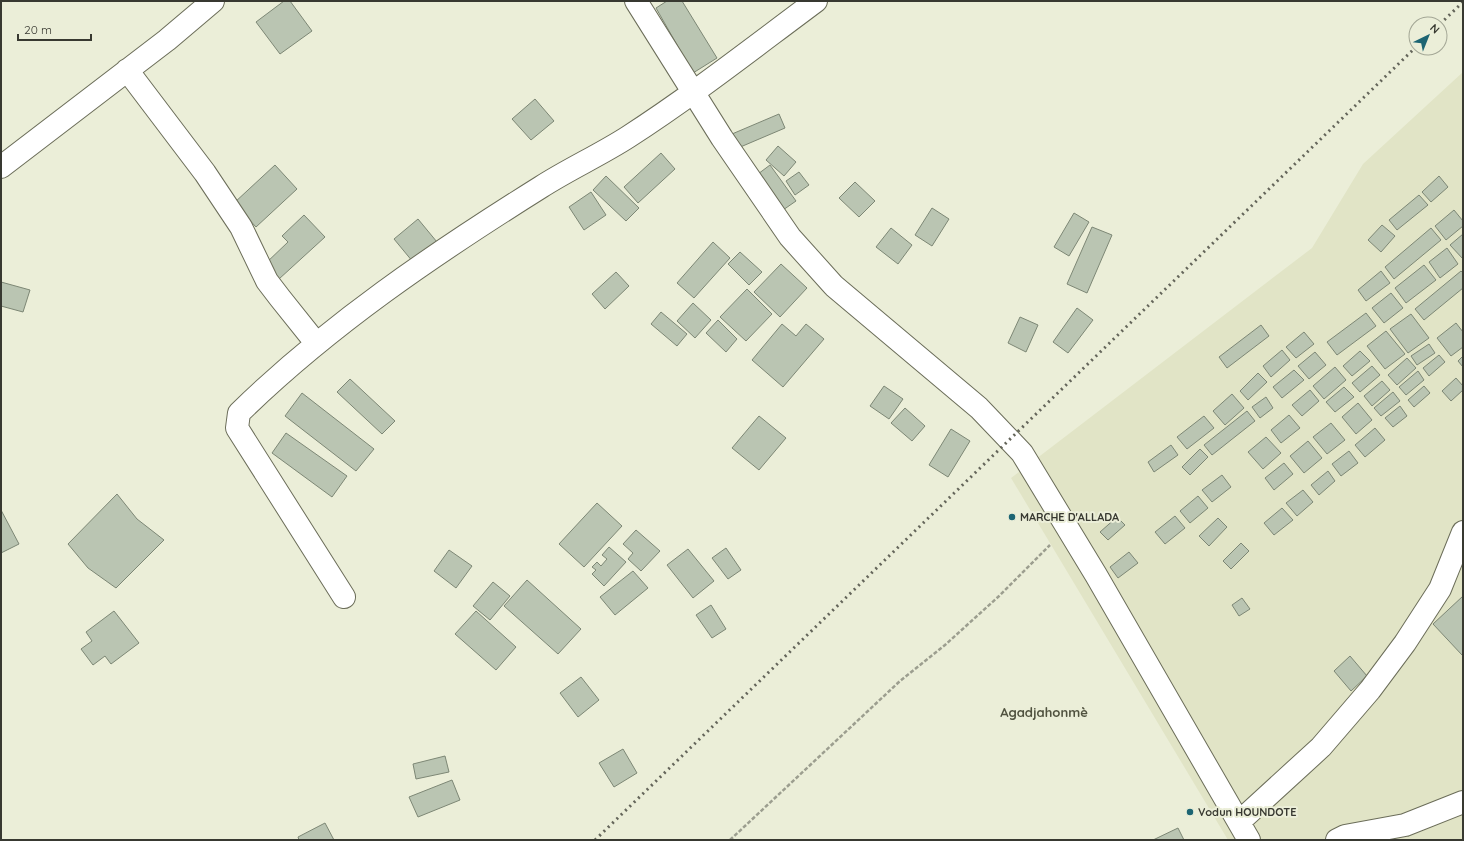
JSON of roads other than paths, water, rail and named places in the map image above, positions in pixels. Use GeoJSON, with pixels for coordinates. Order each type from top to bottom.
{"type":"FeatureCollection","features":[{"type":"Feature","properties":{"kind":"street"},"geometry":{"type":"LineString","coordinates":[[1,166],[167,40],[213,1]]}},
{"type":"Feature","properties":{"kind":"street"},"geometry":{"type":"LineString","coordinates":[[636,1],[722,138],[790,237],[834,286],[979,408],[1022,453],[1096,575],[1244,831],[1321,747],[1370,690],[1405,643],[1440,589],[1462,537]]}},
{"type":"Feature","properties":{"kind":"street"},"geometry":{"type":"LineString","coordinates":[[344,597],[237,428],[239,413],[316,343],[362,307],[469,233],[542,186],[626,138],[693,92],[816,1]]}},
{"type":"Feature","properties":{"kind":"street"},"geometry":{"type":"LineString","coordinates":[[127,70],[205,173],[242,227],[268,281],[316,343]]}},
{"type":"Feature","properties":{"kind":"street"},"geometry":{"type":"LineString","coordinates":[[1337,840],[1345,836],[1405,825],[1463,802]]}},
{"type":"Feature","properties":{"kind":"railway"},"geometry":{"type":"LineString","coordinates":[[1448,16],[1463,2]]}},
{"type":"Feature","properties":{"kind":"railway"},"geometry":{"type":"LineString","coordinates":[[595,840],[1408,55]]}},
{"type":"Feature","properties":{"kind":"place","name":"MARCHE D'ALLADA"},"geometry":{"type":"Point","coordinates":[1012,517]}},
{"type":"Feature","properties":{"kind":"place","name":"Vodun HOUNDOTE"},"geometry":{"type":"Point","coordinates":[1190,812]}},
{"type":"Feature","properties":{"kind":"district","name":"Agadjahonmè"},"geometry":{"type":"Point","coordinates":[1044,712]}}]}
